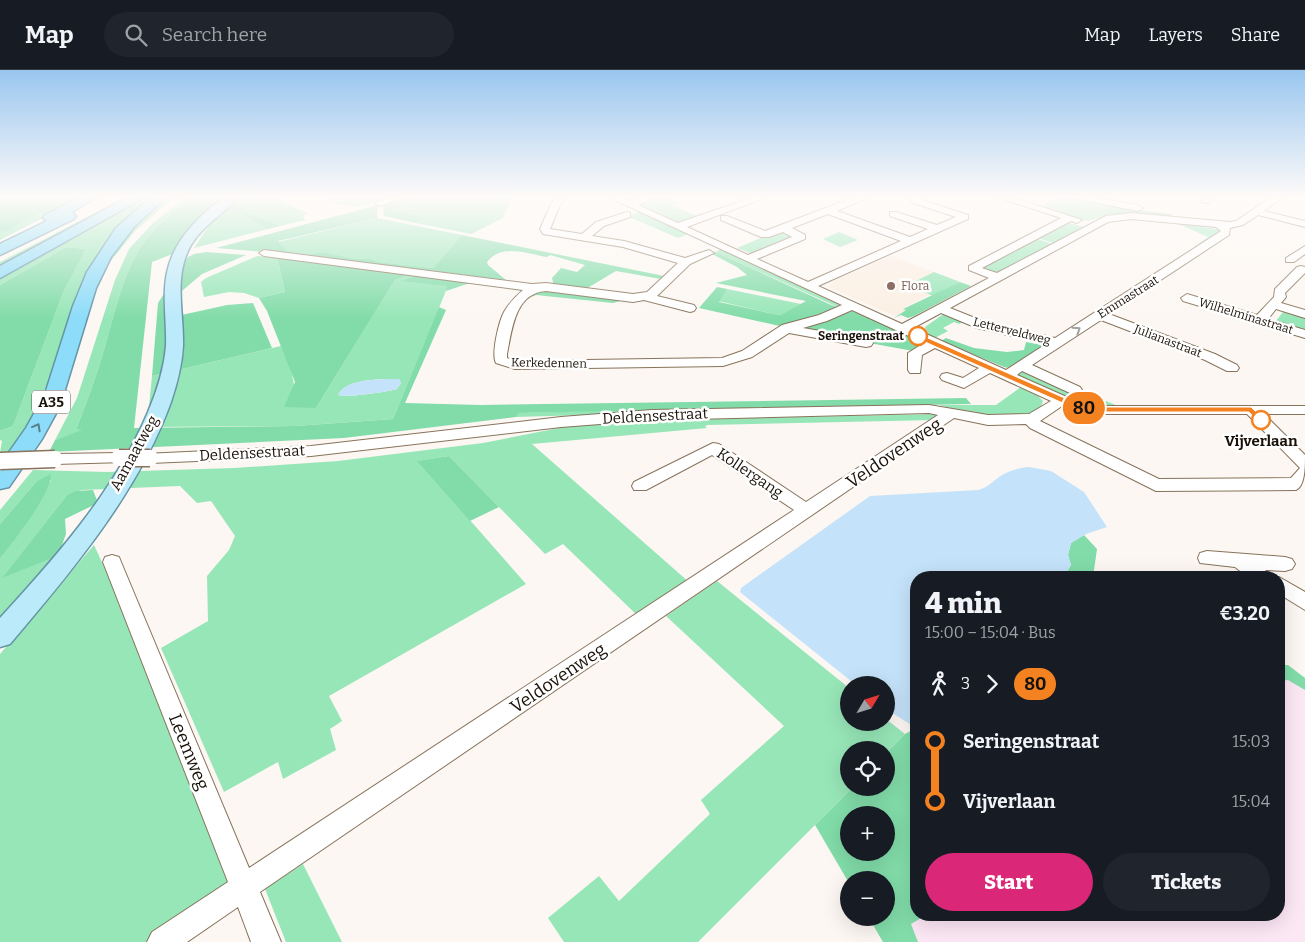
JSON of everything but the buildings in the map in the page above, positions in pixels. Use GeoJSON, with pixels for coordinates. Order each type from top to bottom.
{"type":"FeatureCollection","features":[{"type":"Feature","properties":{"kind":"highway"},"geometry":{"type":"LineString","coordinates":[[0,245],[16,237]]}},
{"type":"Feature","properties":{"kind":"highway"},"geometry":{"type":"LineString","coordinates":[[0,250],[27,237]]}},
{"type":"Feature","properties":{"kind":"highway"},"geometry":{"type":"LineString","coordinates":[[0,260],[45,237]]}},
{"type":"Feature","properties":{"kind":"highway"},"geometry":{"type":"LineString","coordinates":[[0,273],[66,237]]}},
{"type":"Feature","properties":{"kind":"highway","name":"A35"},"geometry":{"type":"LineString","coordinates":[[0,482],[24,450],[54,396],[81,313],[96,294],[117,256],[132,237]]}},
{"type":"Feature","properties":{"kind":"main road","name":"Aamaatweg"},"geometry":{"type":"LineString","coordinates":[[0,636],[84,536],[129,467],[146,437],[160,403],[171,364],[174,335],[174,270],[180,253],[191,237]]}},
{"type":"Feature","properties":{"kind":"street"},"geometry":{"type":"LineString","coordinates":[[575,237],[636,247],[686,262]]}},
{"type":"Feature","properties":{"kind":"street"},"geometry":{"type":"LineString","coordinates":[[698,237],[1060,401],[1097,410],[1305,410]]}},
{"type":"Feature","properties":{"kind":"street"},"geometry":{"type":"LineString","coordinates":[[747,259],[801,238],[799,237]]}},
{"type":"Feature","properties":{"kind":"street"},"geometry":{"type":"LineString","coordinates":[[900,237],[909,240]]}},
{"type":"Feature","properties":{"kind":"street"},"geometry":{"type":"LineString","coordinates":[[808,286],[917,237]]}},
{"type":"Feature","properties":{"kind":"street"},"geometry":{"type":"LineString","coordinates":[[998,277],[973,268],[1034,237]]}},
{"type":"Feature","properties":{"kind":"street","name":"Letterveldweg"},"geometry":{"type":"LineString","coordinates":[[902,329],[1072,237]]}},
{"type":"Feature","properties":{"kind":"street","name":"Emmastraat"},"geometry":{"type":"LineString","coordinates":[[1006,376],[1097,316],[1102,316],[1150,281],[1166,273],[1220,237]]}},
{"type":"Feature","properties":{"kind":"street"},"geometry":{"type":"LineString","coordinates":[[1290,260],[1305,249]]}},
{"type":"Feature","properties":{"kind":"street"},"geometry":{"type":"LineString","coordinates":[[264,253],[532,288],[546,287],[633,298],[647,297],[690,308]]}},
{"type":"Feature","properties":{"kind":"street"},"geometry":{"type":"LineString","coordinates":[[647,297],[686,262],[709,253]]}},
{"type":"Feature","properties":{"kind":"street"},"geometry":{"type":"LineString","coordinates":[[1153,269],[1166,273]]}},
{"type":"Feature","properties":{"kind":"street"},"geometry":{"type":"LineString","coordinates":[[1260,320],[1275,305],[1280,297],[1279,292],[1299,272]]}},
{"type":"Feature","properties":{"kind":"street","name":"Kerkedennen"},"geometry":{"type":"LineString","coordinates":[[532,288],[514,304],[509,314],[500,354],[501,360],[507,363],[515,365],[723,362],[747,354],[787,328],[822,318],[851,306]]}},
{"type":"Feature","properties":{"kind":"street","name":"Wilhelminastraat"},"geometry":{"type":"LineString","coordinates":[[1187,298],[1305,334]]}},
{"type":"Feature","properties":{"kind":"street"},"geometry":{"type":"LineString","coordinates":[[1275,305],[1305,314]]}},
{"type":"Feature","properties":{"kind":"street","name":"Letterveldweg"},"geometry":{"type":"LineString","coordinates":[[939,308],[980,325],[1058,343]]}},
{"type":"Feature","properties":{"kind":"street","name":"Julianastraat"},"geometry":{"type":"LineString","coordinates":[[1102,316],[1210,357],[1232,368]]}},
{"type":"Feature","properties":{"kind":"street"},"geometry":{"type":"LineString","coordinates":[[787,328],[866,343]]}},
{"type":"Feature","properties":{"kind":"street"},"geometry":{"type":"LineString","coordinates":[[915,370],[915,353],[934,343]]}},
{"type":"Feature","properties":{"kind":"street"},"geometry":{"type":"LineString","coordinates":[[1022,366],[1075,390]]}},
{"type":"Feature","properties":{"kind":"street"},"geometry":{"type":"LineString","coordinates":[[947,377],[964,384],[989,368]]}},
{"type":"Feature","properties":{"kind":"street","name":"Deldensestraat"},"geometry":{"type":"LineString","coordinates":[[0,460],[150,458],[311,451],[628,416],[929,409],[988,420],[1030,419],[1037,417],[1060,401]]}},
{"type":"Feature","properties":{"kind":"street"},"geometry":{"type":"LineString","coordinates":[[1251,410],[1305,464]]}},
{"type":"Feature","properties":{"kind":"street","name":"Veldovenweg"},"geometry":{"type":"LineString","coordinates":[[162,942],[952,413]]}},
{"type":"Feature","properties":{"kind":"street"},"geometry":{"type":"LineString","coordinates":[[1030,419],[1035,424],[1156,484],[1296,484],[1305,472]]}},
{"type":"Feature","properties":{"kind":"street","name":"Kollergang"},"geometry":{"type":"LineString","coordinates":[[640,486],[713,448],[806,511]]}},
{"type":"Feature","properties":{"kind":"street"},"geometry":{"type":"LineString","coordinates":[[1207,558],[1285,564]]}},
{"type":"Feature","properties":{"kind":"street"},"geometry":{"type":"LineString","coordinates":[[1240,560],[1254,571]]}},
{"type":"Feature","properties":{"kind":"street","name":"Leemweg"},"geometry":{"type":"LineString","coordinates":[[112,562],[266,942]]}},
{"type":"Feature","properties":{"kind":"street"},"geometry":{"type":"LineString","coordinates":[[1285,588],[1305,602]]}},
{"type":"Feature","properties":{"kind":"shaded area","name":"Flora"},"geometry":{"type":"Polygon","coordinates":[[[890,256],[960,282],[933,296],[929,295],[903,308],[907,310],[895,316],[828,287],[836,280],[890,256]]]}},
{"type":"Feature","properties":{"kind":"shaded area"},"geometry":{"type":"Polygon","coordinates":[[[1285,675],[1305,684],[1305,942],[900,942],[910,917],[910,921],[1285,921],[1285,675]]]}},
{"type":"Feature","properties":{"kind":"green space"},"geometry":{"type":"Polygon","coordinates":[[[49,237],[59,237],[0,268],[0,262],[49,237]]]}},
{"type":"Feature","properties":{"kind":"green space"},"geometry":{"type":"Polygon","coordinates":[[[74,237],[110,237],[96,256],[85,282],[57,370],[18,452],[0,453],[2,441],[0,440],[0,431],[13,426],[63,293],[86,249],[66,247],[0,285],[0,277],[74,237]]]}},
{"type":"Feature","properties":{"kind":"green space"},"geometry":{"type":"Polygon","coordinates":[[[126,237],[130,237],[110,262],[126,237]]]}},
{"type":"Feature","properties":{"kind":"green space"},"geometry":{"type":"Polygon","coordinates":[[[140,237],[149,237],[134,258],[126,276],[100,364],[77,427],[84,430],[55,440],[77,398],[115,280],[129,249],[140,237]]]}},
{"type":"Feature","properties":{"kind":"green space"},"geometry":{"type":"Polygon","coordinates":[[[149,237],[190,237],[175,253],[152,262],[134,428],[295,426],[393,419],[439,307],[446,310],[405,403],[481,405],[966,398],[971,404],[518,413],[516,417],[344,438],[49,452],[55,440],[82,430],[77,429],[77,427],[100,364],[126,276],[134,258],[149,237]]]}},
{"type":"Feature","properties":{"kind":"green space"},"geometry":{"type":"Polygon","coordinates":[[[202,237],[238,237],[194,248],[202,237]]]}},
{"type":"Feature","properties":{"kind":"green space"},"geometry":{"type":"Polygon","coordinates":[[[259,237],[297,237],[278,241],[289,254],[216,248],[259,237]]]}},
{"type":"Feature","properties":{"kind":"green space"},"geometry":{"type":"Polygon","coordinates":[[[300,237],[461,237],[433,268],[379,262],[371,259],[357,259],[323,252],[304,255],[289,254],[278,242],[300,237]]]}},
{"type":"Feature","properties":{"kind":"green space"},"geometry":{"type":"Polygon","coordinates":[[[461,237],[470,237],[664,276],[661,279],[616,271],[584,290],[554,286],[552,278],[561,268],[577,272],[585,265],[550,255],[547,257],[507,251],[493,256],[487,262],[488,265],[506,280],[304,255],[323,252],[357,259],[371,259],[379,262],[433,268],[461,237]]]}},
{"type":"Feature","properties":{"kind":"green space"},"geometry":{"type":"Polygon","coordinates":[[[763,237],[794,237],[753,254],[737,248],[763,237]]]}},
{"type":"Feature","properties":{"kind":"green space"},"geometry":{"type":"Polygon","coordinates":[[[828,237],[850,237],[858,240],[840,247],[823,239],[828,237]]]}},
{"type":"Feature","properties":{"kind":"green space"},"geometry":{"type":"Polygon","coordinates":[[[1039,237],[1065,237],[1053,243],[1037,238],[1039,237]]]}},
{"type":"Feature","properties":{"kind":"green space"},"geometry":{"type":"Polygon","coordinates":[[[1208,237],[1213,237],[1194,247],[1208,237]]]}},
{"type":"Feature","properties":{"kind":"green space"},"geometry":{"type":"Polygon","coordinates":[[[1035,238],[1052,244],[999,272],[995,273],[982,267],[1035,238]]]}},
{"type":"Feature","properties":{"kind":"green space"},"geometry":{"type":"Polygon","coordinates":[[[66,247],[86,249],[63,293],[13,426],[0,431],[0,285],[66,247]]]}},
{"type":"Feature","properties":{"kind":"green space"},"geometry":{"type":"Polygon","coordinates":[[[721,249],[837,302],[840,308],[716,252],[721,249]]]}},
{"type":"Feature","properties":{"kind":"green space"},"geometry":{"type":"Polygon","coordinates":[[[206,252],[246,255],[202,274],[170,301],[177,316],[227,305],[253,303],[272,348],[152,376],[158,303],[188,257],[206,252]]]}},
{"type":"Feature","properties":{"kind":"green space"},"geometry":{"type":"Polygon","coordinates":[[[716,252],[840,308],[784,327],[699,308],[717,287],[727,289],[719,302],[780,315],[806,301],[716,283],[747,275],[737,267],[710,253],[716,252]]]}},
{"type":"Feature","properties":{"kind":"green space"},"geometry":{"type":"Polygon","coordinates":[[[257,256],[277,257],[285,292],[259,298],[244,293],[229,292],[204,297],[201,282],[206,278],[257,256]]]}},
{"type":"Feature","properties":{"kind":"green space"},"geometry":{"type":"Polygon","coordinates":[[[277,257],[414,273],[395,280],[316,408],[284,407],[295,382],[267,311],[259,298],[285,292],[277,257]]]}},
{"type":"Feature","properties":{"kind":"green space"},"geometry":{"type":"Polygon","coordinates":[[[934,272],[960,282],[933,296],[914,288],[905,293],[898,290],[934,272]]]}},
{"type":"Feature","properties":{"kind":"green space"},"geometry":{"type":"Polygon","coordinates":[[[414,273],[448,286],[393,419],[295,426],[147,427],[152,376],[281,346],[291,369],[294,385],[316,408],[395,280],[414,273]],[[399,379],[360,382],[347,386],[338,395],[358,395],[397,389],[401,383],[399,379]]]}},
{"type":"Feature","properties":{"kind":"green space"},"geometry":{"type":"Polygon","coordinates":[[[422,274],[476,281],[446,291],[447,286],[401,281],[422,274]]]}},
{"type":"Feature","properties":{"kind":"green space"},"geometry":{"type":"Polygon","coordinates":[[[960,282],[971,286],[914,316],[908,318],[901,315],[894,318],[906,310],[903,309],[960,282]]]}},
{"type":"Feature","properties":{"kind":"green space"},"geometry":{"type":"Polygon","coordinates":[[[540,288],[624,300],[613,303],[536,295],[521,301],[540,288]]]}},
{"type":"Feature","properties":{"kind":"green space"},"geometry":{"type":"Polygon","coordinates":[[[727,289],[801,304],[780,315],[774,314],[718,301],[727,289]]]}},
{"type":"Feature","properties":{"kind":"green space"},"geometry":{"type":"Polygon","coordinates":[[[1276,308],[1305,314],[1305,333],[1270,322],[1267,318],[1276,321],[1283,312],[1276,308]]]}},
{"type":"Feature","properties":{"kind":"green space"},"geometry":{"type":"Polygon","coordinates":[[[844,311],[856,311],[927,344],[913,351],[804,331],[801,326],[844,311]]]}},
{"type":"Feature","properties":{"kind":"green space"},"geometry":{"type":"Polygon","coordinates":[[[945,313],[965,321],[959,324],[954,322],[943,328],[948,331],[935,338],[928,335],[925,327],[945,313]]]}},
{"type":"Feature","properties":{"kind":"green space"},"geometry":{"type":"Polygon","coordinates":[[[946,338],[974,348],[1007,352],[1024,350],[1026,342],[1047,346],[1013,369],[941,341],[946,338]]]}},
{"type":"Feature","properties":{"kind":"green space"},"geometry":{"type":"Polygon","coordinates":[[[1021,369],[1075,393],[1083,391],[1120,407],[1093,404],[1056,393],[1020,377],[1018,374],[1021,369]]]}},
{"type":"Feature","properties":{"kind":"green space"},"geometry":{"type":"Polygon","coordinates":[[[1021,387],[1038,396],[1043,401],[1040,409],[1030,415],[977,415],[939,405],[996,405],[1021,387]]]}},
{"type":"Feature","properties":{"kind":"green space"},"geometry":{"type":"Polygon","coordinates":[[[702,408],[621,414],[516,417],[517,413],[702,408]]]}},
{"type":"Feature","properties":{"kind":"green space"},"geometry":{"type":"Polygon","coordinates":[[[940,414],[935,420],[708,425],[705,426],[707,428],[532,444],[690,583],[639,617],[563,544],[545,554],[449,456],[418,461],[526,584],[329,696],[342,721],[330,729],[336,750],[283,779],[278,762],[224,792],[161,648],[208,621],[207,576],[229,550],[235,536],[211,501],[197,503],[180,486],[82,490],[67,495],[3,577],[58,556],[0,620],[0,559],[23,528],[51,480],[36,482],[0,524],[0,510],[33,470],[107,472],[234,468],[338,461],[483,443],[569,426],[655,420],[940,414]]]}},
{"type":"Feature","properties":{"kind":"green space"},"geometry":{"type":"Polygon","coordinates":[[[449,456],[499,507],[470,521],[417,461],[449,456]]]}},
{"type":"Feature","properties":{"kind":"green space"},"geometry":{"type":"Polygon","coordinates":[[[51,474],[50,482],[39,505],[0,559],[0,524],[36,482],[51,474]]]}},
{"type":"Feature","properties":{"kind":"green space"},"geometry":{"type":"Polygon","coordinates":[[[93,490],[98,503],[65,519],[66,534],[58,556],[2,578],[67,495],[76,491],[93,490]]]}},
{"type":"Feature","properties":{"kind":"green space"},"geometry":{"type":"Polygon","coordinates":[[[1084,535],[1097,549],[1094,571],[1067,571],[1071,565],[1068,555],[1071,543],[1084,535]]]}},
{"type":"Feature","properties":{"kind":"green space"},"geometry":{"type":"Polygon","coordinates":[[[94,545],[134,632],[235,884],[147,942],[0,942],[0,654],[94,545]]]}},
{"type":"Feature","properties":{"kind":"green space"},"geometry":{"type":"Polygon","coordinates":[[[717,581],[840,681],[840,731],[895,731],[895,726],[905,734],[895,744],[895,741],[840,741],[840,796],[844,796],[698,942],[564,942],[548,918],[599,876],[619,901],[710,814],[701,800],[784,726],[666,616],[717,581]]]}},
{"type":"Feature","properties":{"kind":"green space"},"geometry":{"type":"Polygon","coordinates":[[[1285,665],[1288,665],[1305,678],[1305,690],[1288,680],[1285,680],[1285,665]]]}},
{"type":"Feature","properties":{"kind":"green space"},"geometry":{"type":"Polygon","coordinates":[[[910,731],[910,921],[916,921],[911,924],[918,942],[883,942],[874,926],[895,926],[895,871],[842,871],[815,825],[844,796],[895,796],[895,744],[910,731]]]}},
{"type":"Feature","properties":{"kind":"green space"},"geometry":{"type":"Polygon","coordinates":[[[303,864],[342,942],[286,942],[265,889],[303,864]]]}},
{"type":"Feature","properties":{"kind":"water"},"geometry":{"type":"Polygon","coordinates":[[[399,379],[401,383],[397,389],[385,392],[338,395],[347,386],[353,384],[399,379]]]}},
{"type":"Feature","properties":{"kind":"water"},"geometry":{"type":"Polygon","coordinates":[[[1029,467],[1051,471],[1084,492],[1107,527],[1086,534],[1071,543],[1068,555],[1071,565],[1067,571],[910,571],[910,724],[895,715],[895,676],[845,676],[740,592],[741,588],[870,496],[978,490],[986,487],[1006,473],[1029,467]]]}},
{"type":"Feature","properties":{"kind":"bus line","name":"80"},"geometry":{"type":"LineString","coordinates":[[918,336],[1074,406],[1097,410],[1251,410],[1261,420]]}},
{"type":"Feature","properties":{"kind":"place","name":"Flora"},"geometry":{"type":"Point","coordinates":[891,286]}},
{"type":"Feature","properties":{"kind":"place","name":"Seringenstraat"},"geometry":{"type":"Point","coordinates":[918,336]}},
{"type":"Feature","properties":{"kind":"place","name":"Vijverlaan"},"geometry":{"type":"Point","coordinates":[1261,420]}}]}
